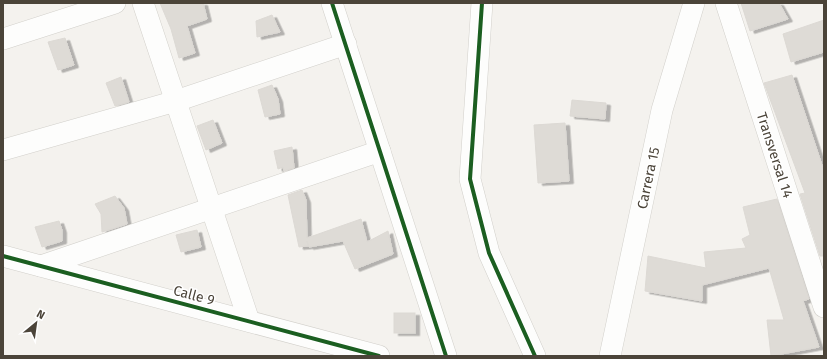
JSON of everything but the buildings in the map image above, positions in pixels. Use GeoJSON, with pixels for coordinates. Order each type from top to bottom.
{"type":"FeatureCollection","features":[{"type":"Feature","properties":{"kind":"street"},"geometry":{"type":"LineString","coordinates":[[3,40],[115,3]]}},
{"type":"Feature","properties":{"kind":"street"},"geometry":{"type":"LineString","coordinates":[[143,3],[249,322]]}},
{"type":"Feature","properties":{"kind":"street"},"geometry":{"type":"LineString","coordinates":[[332,3],[446,356]]}},
{"type":"Feature","properties":{"kind":"street"},"geometry":{"type":"LineString","coordinates":[[482,3],[470,179],[489,253],[536,356]]}},
{"type":"Feature","properties":{"kind":"street","name":"Carrera 15"},"geometry":{"type":"LineString","coordinates":[[610,356],[662,110],[694,3]]}},
{"type":"Feature","properties":{"kind":"street","name":"Transversal 14"},"geometry":{"type":"LineString","coordinates":[[726,3],[824,307]]}},
{"type":"Feature","properties":{"kind":"street"},"geometry":{"type":"LineString","coordinates":[[3,150],[176,101],[346,44]]}},
{"type":"Feature","properties":{"kind":"street"},"geometry":{"type":"LineString","coordinates":[[41,266],[380,151]]}},
{"type":"Feature","properties":{"kind":"street","name":"Calle 9"},"geometry":{"type":"LineString","coordinates":[[3,256],[379,356]]}},
{"type":"Feature","properties":{"kind":"cycle path"},"geometry":{"type":"LineString","coordinates":[[332,3],[446,356]]}},
{"type":"Feature","properties":{"kind":"cycle path"},"geometry":{"type":"LineString","coordinates":[[482,3],[470,179],[489,253],[535,356]]}},
{"type":"Feature","properties":{"kind":"cycle path"},"geometry":{"type":"LineString","coordinates":[[3,256],[379,356]]}}]}
